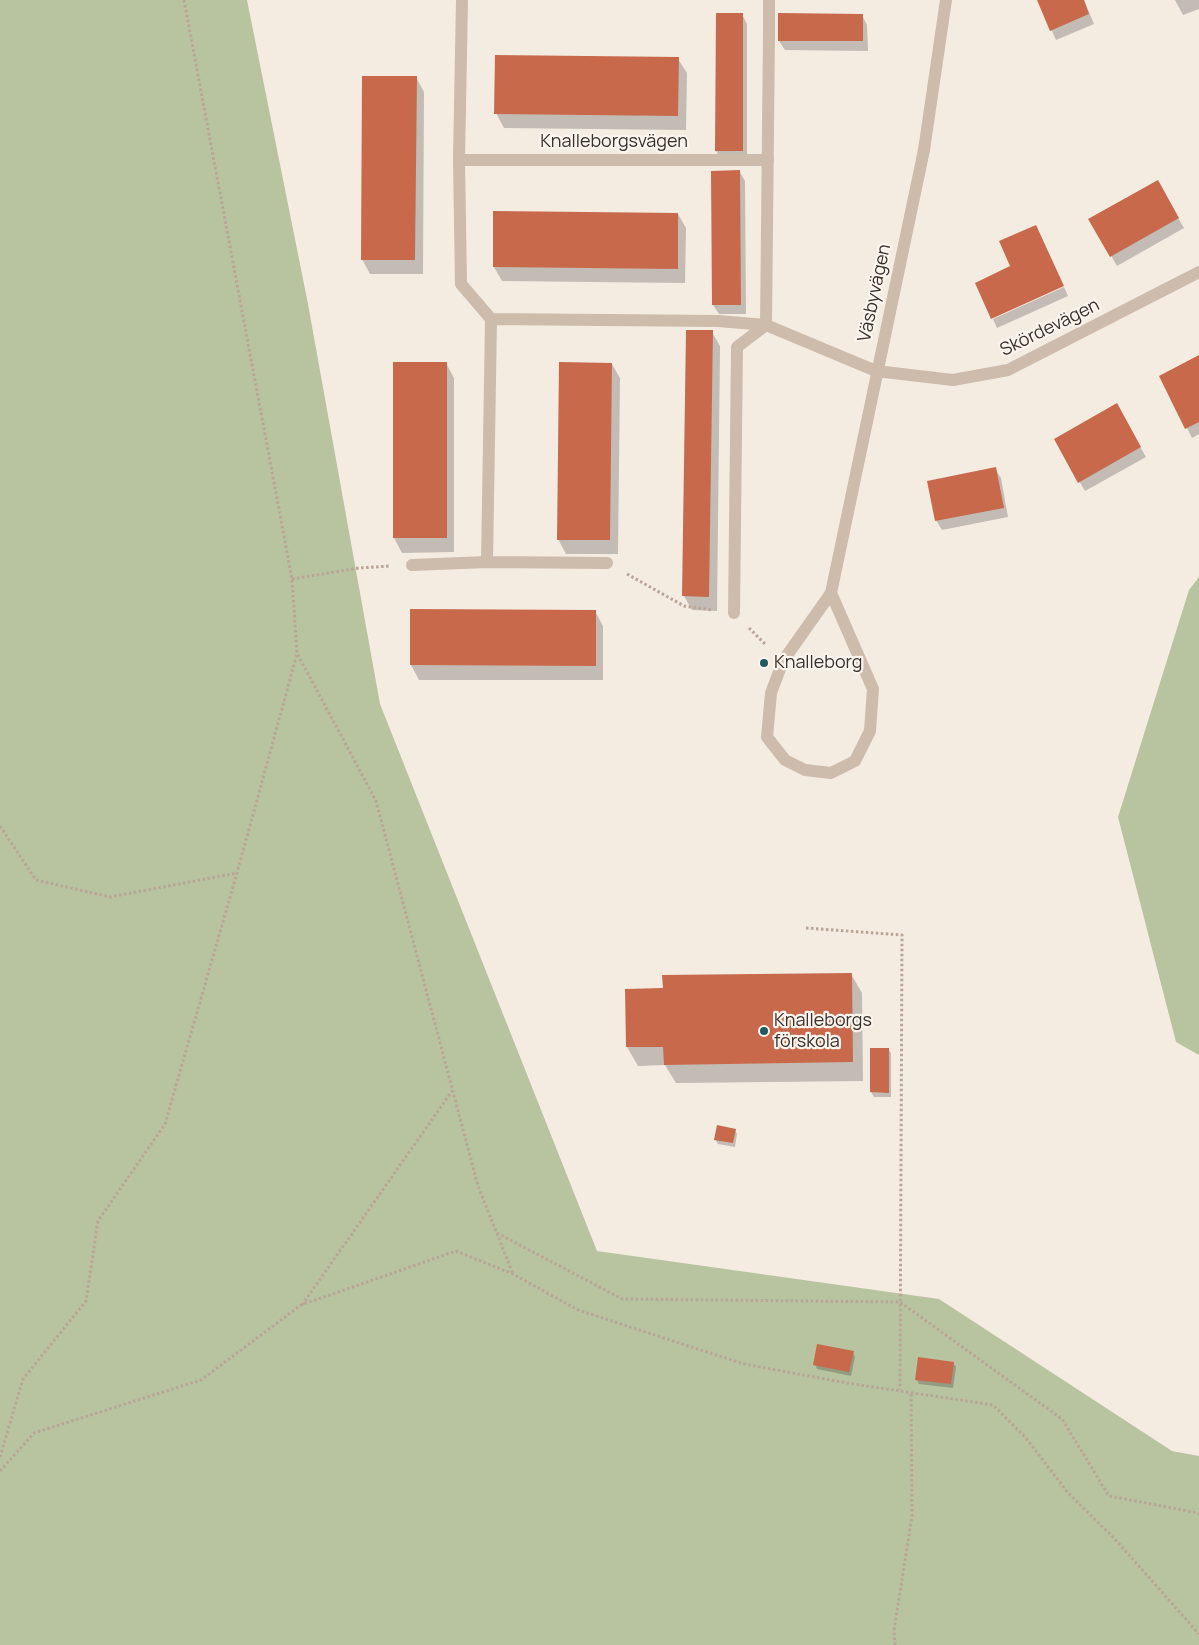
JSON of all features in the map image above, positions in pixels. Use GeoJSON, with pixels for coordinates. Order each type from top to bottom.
{"type":"FeatureCollection","features":[{"type":"Feature","properties":{"kind":"street"},"geometry":{"type":"LineString","coordinates":[[462,0],[459,160],[461,284],[491,319],[487,562]]}},
{"type":"Feature","properties":{"kind":"street"},"geometry":{"type":"LineString","coordinates":[[766,324],[769,0]]}},
{"type":"Feature","properties":{"kind":"street","name":"Väsbyvägen"},"geometry":{"type":"LineString","coordinates":[[831,593],[873,689],[870,731],[855,761],[831,773],[805,770],[785,760],[767,737],[771,693],[783,661],[831,593],[924,150],[946,0]]}},
{"type":"Feature","properties":{"kind":"street","name":"Knalleborgsvägen"},"geometry":{"type":"LineString","coordinates":[[459,160],[768,160]]}},
{"type":"Feature","properties":{"kind":"street","name":"Skördevägen"},"geometry":{"type":"LineString","coordinates":[[876,372],[954,380],[1008,370],[1199,272]]}},
{"type":"Feature","properties":{"kind":"street"},"geometry":{"type":"LineString","coordinates":[[491,319],[718,321],[766,324],[876,372]]}},
{"type":"Feature","properties":{"kind":"street"},"geometry":{"type":"LineString","coordinates":[[734,613],[737,347],[766,324]]}},
{"type":"Feature","properties":{"kind":"street"},"geometry":{"type":"LineString","coordinates":[[412,565],[487,562],[607,563]]}},
{"type":"Feature","properties":{"kind":"path"},"geometry":{"type":"LineString","coordinates":[[0,1457],[23,1379],[86,1301],[98,1221],[165,1124],[237,873],[297,653],[292,579],[184,0]]}},
{"type":"Feature","properties":{"kind":"path"},"geometry":{"type":"LineString","coordinates":[[607,563],[684,606],[734,613],[783,661]]}},
{"type":"Feature","properties":{"kind":"path"},"geometry":{"type":"LineString","coordinates":[[292,579],[359,568],[412,565]]}},
{"type":"Feature","properties":{"kind":"path"},"geometry":{"type":"LineString","coordinates":[[297,653],[376,801],[478,1186],[513,1274]]}},
{"type":"Feature","properties":{"kind":"path"},"geometry":{"type":"LineString","coordinates":[[0,826],[36,880],[110,897],[237,873]]}},
{"type":"Feature","properties":{"kind":"path"},"geometry":{"type":"LineString","coordinates":[[806,928],[902,935],[900,1390]]}},
{"type":"Feature","properties":{"kind":"path"},"geometry":{"type":"LineString","coordinates":[[301,1305],[452,1090]]}},
{"type":"Feature","properties":{"kind":"path"},"geometry":{"type":"LineString","coordinates":[[496,1232],[622,1299],[900,1302],[1062,1419],[1108,1496],[1199,1513]]}},
{"type":"Feature","properties":{"kind":"path"},"geometry":{"type":"LineString","coordinates":[[0,1471],[34,1433],[201,1380],[301,1305],[456,1251],[513,1274],[578,1310],[744,1364],[847,1383],[993,1405],[1026,1438],[1068,1493],[1114,1538],[1199,1634]]}},
{"type":"Feature","properties":{"kind":"path"},"geometry":{"type":"LineString","coordinates":[[895,1645],[894,1630],[912,1516],[911,1392]]}},
{"type":"Feature","properties":{"kind":"green space"},"geometry":{"type":"Polygon","coordinates":[[[0,0],[247,0],[308,304],[380,704],[597,1251],[939,1299],[1172,1451],[1199,1456],[1199,1645],[0,1645],[0,0]]]}},
{"type":"Feature","properties":{"kind":"green space"},"geometry":{"type":"Polygon","coordinates":[[[1199,577],[1199,1055],[1176,1042],[1118,817],[1189,590],[1199,577]]]}},
{"type":"Feature","properties":{"kind":"building"},"geometry":{"type":"Polygon","coordinates":[[[1037,0],[1084,0],[1089,14],[1050,31],[1037,0]]]}},
{"type":"Feature","properties":{"kind":"building"},"geometry":{"type":"Polygon","coordinates":[[[716,13],[743,13],[743,151],[715,151],[716,13]]]}},
{"type":"Feature","properties":{"kind":"building"},"geometry":{"type":"Polygon","coordinates":[[[778,13],[863,14],[863,41],[778,41],[778,13]]]}},
{"type":"Feature","properties":{"kind":"building"},"geometry":{"type":"Polygon","coordinates":[[[495,55],[679,57],[678,116],[494,114],[495,55]]]}},
{"type":"Feature","properties":{"kind":"building"},"geometry":{"type":"Polygon","coordinates":[[[362,76],[417,76],[415,260],[361,260],[362,76]]]}},
{"type":"Feature","properties":{"kind":"building"},"geometry":{"type":"Polygon","coordinates":[[[740,170],[741,305],[712,305],[711,171],[740,170]]]}},
{"type":"Feature","properties":{"kind":"building"},"geometry":{"type":"Polygon","coordinates":[[[1158,180],[1179,218],[1110,257],[1088,219],[1158,180]]]}},
{"type":"Feature","properties":{"kind":"building"},"geometry":{"type":"Polygon","coordinates":[[[493,211],[678,213],[678,269],[493,267],[493,211]]]}},
{"type":"Feature","properties":{"kind":"building"},"geometry":{"type":"Polygon","coordinates":[[[1036,225],[1064,286],[991,319],[975,283],[1010,266],[999,241],[1036,225]]]}},
{"type":"Feature","properties":{"kind":"building"},"geometry":{"type":"Polygon","coordinates":[[[686,330],[713,330],[709,597],[682,596],[686,330]]]}},
{"type":"Feature","properties":{"kind":"building"},"geometry":{"type":"Polygon","coordinates":[[[1199,355],[1199,422],[1185,429],[1159,376],[1199,355]]]}},
{"type":"Feature","properties":{"kind":"building"},"geometry":{"type":"Polygon","coordinates":[[[393,362],[447,362],[447,538],[393,538],[393,362]]]}},
{"type":"Feature","properties":{"kind":"building"},"geometry":{"type":"Polygon","coordinates":[[[559,362],[612,363],[610,540],[557,540],[559,362]]]}},
{"type":"Feature","properties":{"kind":"building"},"geometry":{"type":"Polygon","coordinates":[[[1117,403],[1141,447],[1078,483],[1054,439],[1117,403]]]}},
{"type":"Feature","properties":{"kind":"building"},"geometry":{"type":"Polygon","coordinates":[[[996,467],[1004,508],[935,521],[927,481],[996,467]]]}},
{"type":"Feature","properties":{"kind":"building"},"geometry":{"type":"Polygon","coordinates":[[[410,609],[596,610],[596,666],[410,665],[410,609]]]}},
{"type":"Feature","properties":{"kind":"building"},"geometry":{"type":"Polygon","coordinates":[[[852,973],[853,1062],[664,1065],[663,1047],[626,1047],[625,989],[663,988],[662,975],[852,973]]]}},
{"type":"Feature","properties":{"kind":"building"},"geometry":{"type":"Polygon","coordinates":[[[870,1048],[889,1048],[889,1093],[870,1092],[870,1048]]]}},
{"type":"Feature","properties":{"kind":"building"},"geometry":{"type":"Polygon","coordinates":[[[717,1125],[736,1129],[733,1143],[714,1140],[717,1125]]]}},
{"type":"Feature","properties":{"kind":"building"},"geometry":{"type":"Polygon","coordinates":[[[817,1344],[854,1351],[849,1372],[813,1365],[817,1344]]]}},
{"type":"Feature","properties":{"kind":"building"},"geometry":{"type":"Polygon","coordinates":[[[918,1357],[954,1362],[951,1384],[915,1380],[918,1357]]]}},
{"type":"Feature","properties":{"kind":"place","name":"Knalleborg"},"geometry":{"type":"Point","coordinates":[764,663]}},
{"type":"Feature","properties":{"kind":"place","name":"Knalleborgs förskola"},"geometry":{"type":"Point","coordinates":[764,1031]}}]}
